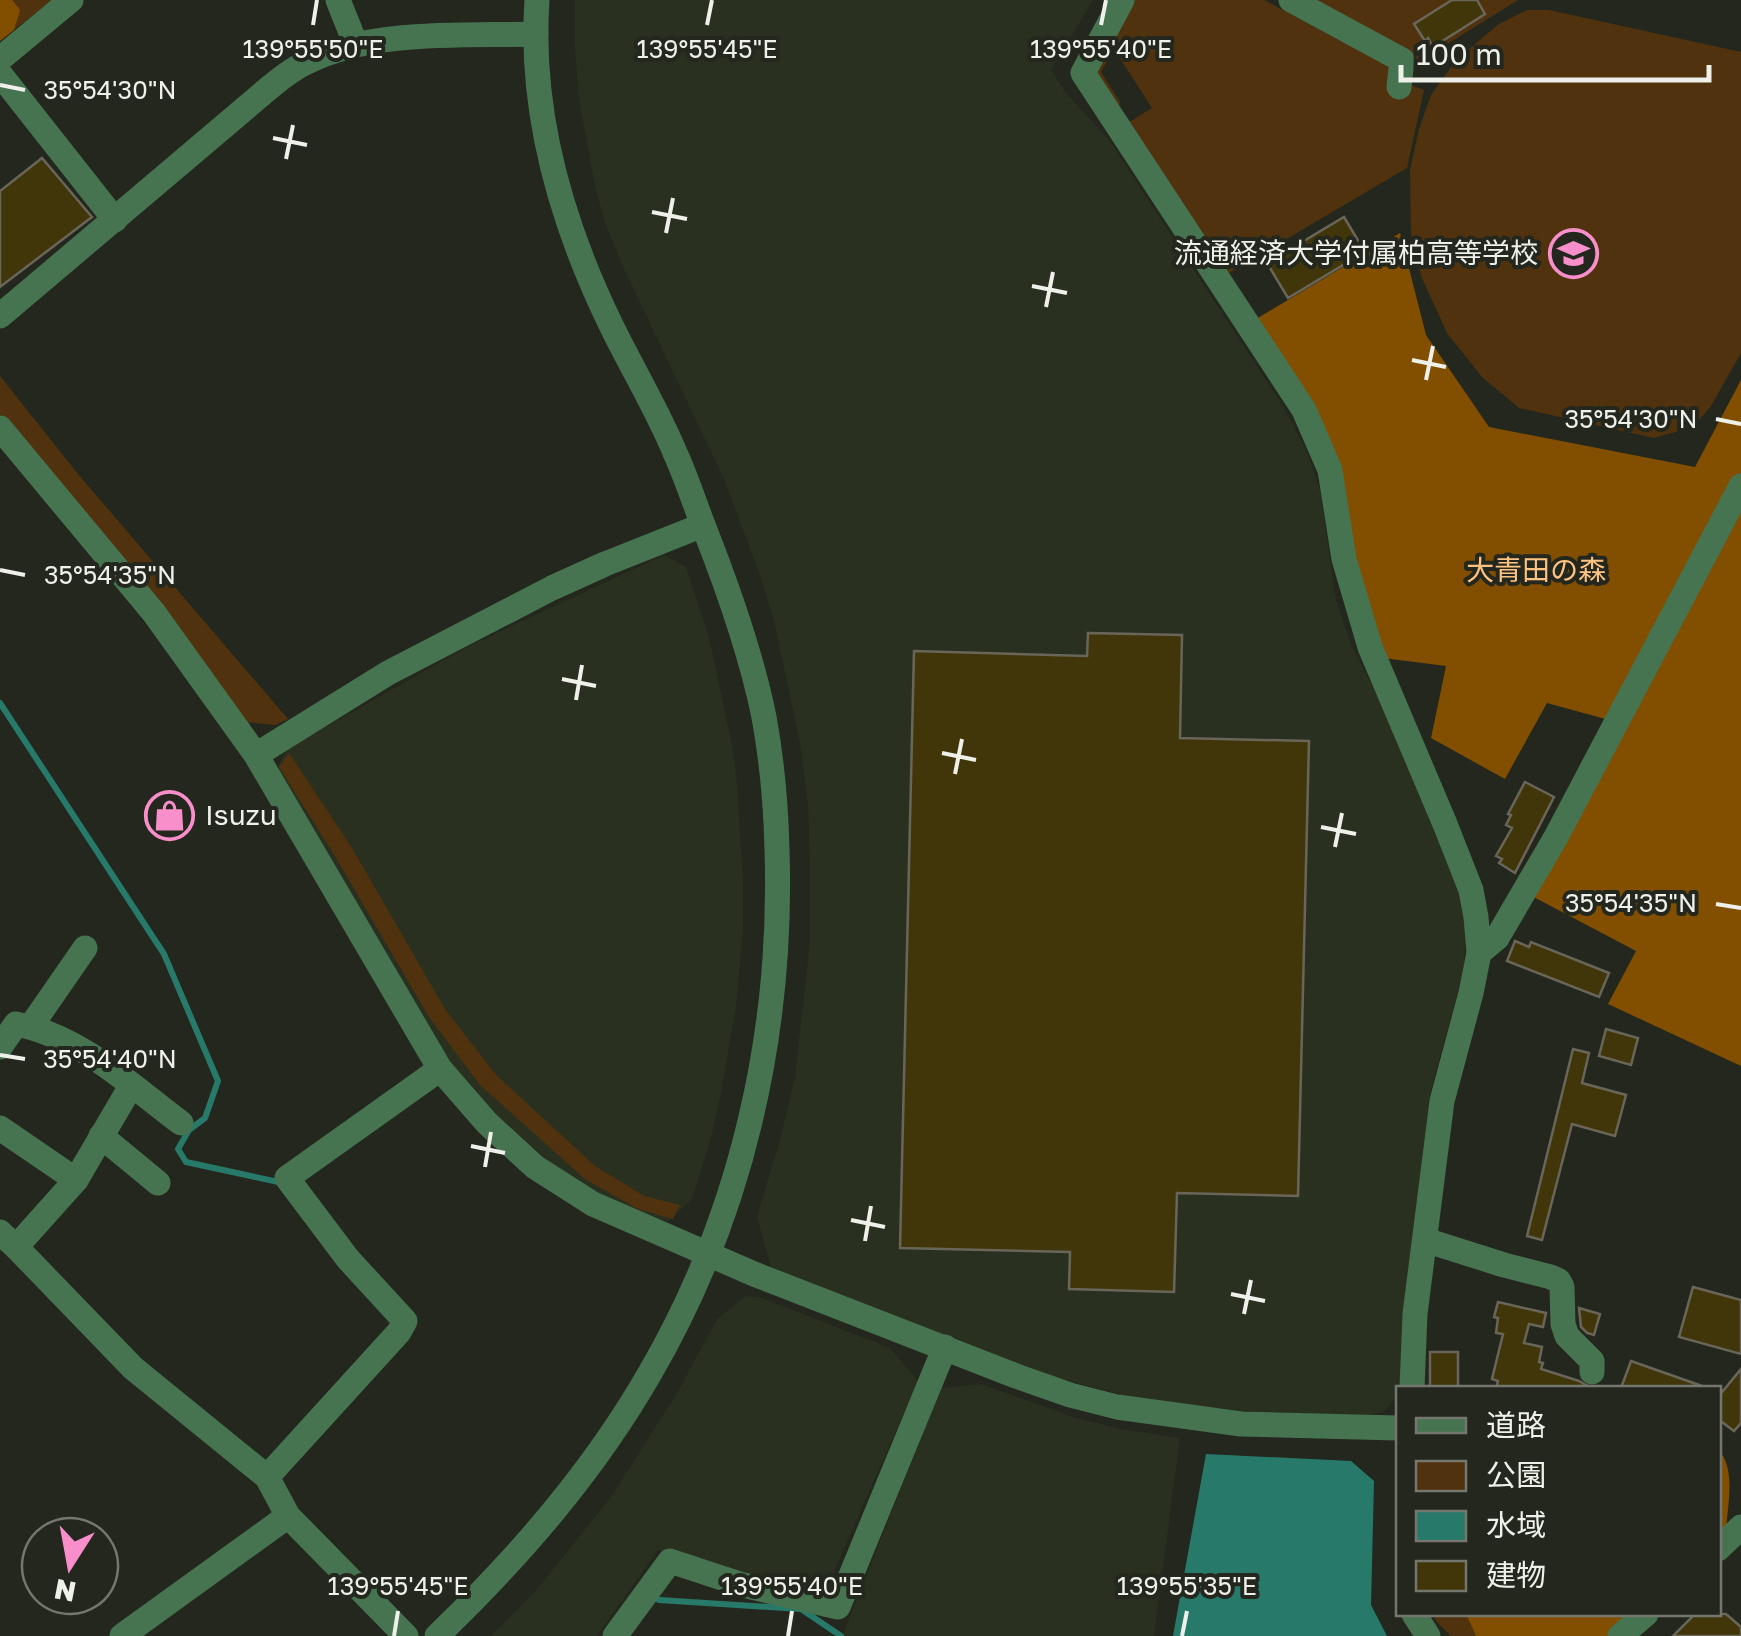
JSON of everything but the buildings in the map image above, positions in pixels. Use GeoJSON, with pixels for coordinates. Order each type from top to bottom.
{"type":"FeatureCollection","features":[{"type":"Feature","properties":{"kind":"street"},"geometry":{"type":"LineString","coordinates":[[0,59],[70,0]]}},
{"type":"Feature","properties":{"kind":"street"},"geometry":{"type":"LineString","coordinates":[[338,0],[356,45]]}},
{"type":"Feature","properties":{"kind":"street"},"geometry":{"type":"LineString","coordinates":[[438,1636],[489,1586],[578,1481],[656,1363],[690,1298],[731,1186],[754,1108],[768,1040],[776,966],[779,903],[774,791],[764,718],[745,641],[676,453],[610,324],[564,214],[544,120],[536,0]]}},
{"type":"Feature","properties":{"kind":"street"},"geometry":{"type":"LineString","coordinates":[[1122,0],[1083,73],[1304,410],[1330,470],[1344,560],[1370,648],[1471,890],[1479,953],[1442,1101],[1414,1314],[1412,1386]]}},
{"type":"Feature","properties":{"kind":"street"},"geometry":{"type":"LineString","coordinates":[[1291,0],[1402,60],[1399,87]]}},
{"type":"Feature","properties":{"kind":"street"},"geometry":{"type":"LineString","coordinates":[[0,316],[304,63],[356,45],[416,38],[536,34]]}},
{"type":"Feature","properties":{"kind":"street"},"geometry":{"type":"LineString","coordinates":[[0,74],[116,220]]}},
{"type":"Feature","properties":{"kind":"street"},"geometry":{"type":"LineString","coordinates":[[0,428],[154,614],[256,755],[440,1069],[487,1123],[535,1166],[594,1204],[754,1274],[1034,1382],[1117,1407],[1241,1424],[1396,1428]]}},
{"type":"Feature","properties":{"kind":"street"},"geometry":{"type":"LineString","coordinates":[[1479,953],[1497,938],[1556,837],[1741,486]]}},
{"type":"Feature","properties":{"kind":"street"},"geometry":{"type":"LineString","coordinates":[[256,755],[388,672],[552,588],[703,525]]}},
{"type":"Feature","properties":{"kind":"street"},"geometry":{"type":"LineString","coordinates":[[30,1026],[84,948]]}},
{"type":"Feature","properties":{"kind":"street"},"geometry":{"type":"LineString","coordinates":[[0,1047],[16,1024],[74,1044],[181,1123]]}},
{"type":"Feature","properties":{"kind":"street"},"geometry":{"type":"LineString","coordinates":[[267,1477],[405,1322],[348,1259],[288,1178],[440,1069]]}},
{"type":"Feature","properties":{"kind":"street"},"geometry":{"type":"LineString","coordinates":[[130,1086],[76,1180],[6,1242],[133,1368],[267,1477],[288,1516],[406,1636]]}},
{"type":"Feature","properties":{"kind":"street"},"geometry":{"type":"LineString","coordinates":[[0,1128],[76,1180]]}},
{"type":"Feature","properties":{"kind":"street"},"geometry":{"type":"LineString","coordinates":[[101,1136],[158,1183]]}},
{"type":"Feature","properties":{"kind":"street"},"geometry":{"type":"LineString","coordinates":[[1425,1240],[1559,1281],[1563,1324],[1568,1336],[1592,1361],[1592,1372]]}},
{"type":"Feature","properties":{"kind":"street"},"geometry":{"type":"LineString","coordinates":[[614,1636],[670,1561],[742,1585],[838,1607],[945,1348]]}},
{"type":"Feature","properties":{"kind":"street"},"geometry":{"type":"LineString","coordinates":[[122,1636],[288,1516]]}},
{"type":"Feature","properties":{"kind":"street"},"geometry":{"type":"LineString","coordinates":[[1721,1546],[1741,1527]]}},
{"type":"Feature","properties":{"kind":"street"},"geometry":{"type":"LineString","coordinates":[[1620,1636],[1644,1616]]}},
{"type":"Feature","properties":{"kind":"shaded area"},"geometry":{"type":"Polygon","coordinates":[[[575,0],[1093,0],[1051,70],[1066,93],[1109,140],[1283,406],[1308,454],[1320,491],[1336,600],[1352,647],[1387,714],[1463,903],[1463,972],[1430,1093],[1403,1314],[1400,1386],[1396,1386],[1395,1399],[1383,1412],[1369,1415],[1242,1411],[1135,1398],[1030,1369],[771,1267],[757,1216],[795,1077],[810,942],[808,805],[800,743],[760,575],[724,479],[606,225],[579,100],[575,0]]]}},
{"type":"Feature","properties":{"kind":"shaded area"},"geometry":{"type":"Polygon","coordinates":[[[664,555],[686,567],[709,637],[732,745],[743,881],[736,1007],[721,1093],[692,1199],[668,1221],[621,1207],[550,1162],[499,1118],[444,1055],[278,775],[286,751],[296,744],[469,646],[664,555]]]}},
{"type":"Feature","properties":{"kind":"shaded area"},"geometry":{"type":"Polygon","coordinates":[[[746,1296],[762,1298],[890,1348],[918,1381],[832,1576],[813,1588],[766,1580],[658,1550],[597,1636],[491,1636],[539,1587],[611,1497],[679,1390],[717,1319],[746,1296]]]}},
{"type":"Feature","properties":{"kind":"shaded area"},"geometry":{"type":"Polygon","coordinates":[[[981,1384],[1076,1418],[1180,1438],[1154,1636],[843,1634],[941,1388],[981,1384]]]}},
{"type":"Feature","properties":{"kind":"green space"},"geometry":{"type":"Polygon","coordinates":[[[0,0],[52,0],[0,41],[0,0]]]}},
{"type":"Feature","properties":{"kind":"green space"},"geometry":{"type":"Polygon","coordinates":[[[0,0],[12,0],[20,10],[14,30],[0,41],[0,0]]]}},
{"type":"Feature","properties":{"kind":"green space"},"geometry":{"type":"Polygon","coordinates":[[[1127,0],[1264,0],[1413,74],[1411,85],[1424,90],[1407,168],[1227,274],[1126,124],[1152,108],[1114,49],[1101,72],[1120,102],[1119,108],[1090,65],[1127,0]]]}},
{"type":"Feature","properties":{"kind":"green space"},"geometry":{"type":"Polygon","coordinates":[[[1307,0],[1518,0],[1420,61],[1307,0]]]}},
{"type":"Feature","properties":{"kind":"green space"},"geometry":{"type":"Polygon","coordinates":[[[1527,10],[1549,10],[1741,52],[1741,353],[1711,406],[1693,427],[1654,438],[1519,408],[1482,377],[1447,333],[1421,276],[1411,233],[1410,170],[1431,95],[1457,59],[1499,24],[1527,10]]]}},
{"type":"Feature","properties":{"kind":"green space","name":"大青田の森"},"geometry":{"type":"Polygon","coordinates":[[[1400,233],[1426,335],[1489,427],[1695,467],[1741,380],[1741,1066],[1608,1004],[1636,951],[1528,894],[1620,723],[1547,703],[1505,779],[1431,738],[1446,666],[1383,658],[1353,550],[1256,319],[1400,233]]]}},
{"type":"Feature","properties":{"kind":"green space"},"geometry":{"type":"Polygon","coordinates":[[[0,376],[78,474],[288,719],[275,725],[245,722],[187,641],[0,414],[0,376]]]}},
{"type":"Feature","properties":{"kind":"green space"},"geometry":{"type":"Polygon","coordinates":[[[289,753],[352,848],[445,1009],[496,1075],[595,1166],[644,1196],[680,1205],[673,1219],[638,1209],[585,1179],[480,1085],[429,1017],[279,767],[289,753]]]}},
{"type":"Feature","properties":{"kind":"green space"},"geometry":{"type":"Polygon","coordinates":[[[1721,1454],[1729,1489],[1726,1532],[1721,1537],[1721,1454]]]}},
{"type":"Feature","properties":{"kind":"green space"},"geometry":{"type":"Polygon","coordinates":[[[1433,1616],[1467,1616],[1476,1636],[1451,1636],[1433,1616]]]}},
{"type":"Feature","properties":{"kind":"green space"},"geometry":{"type":"Polygon","coordinates":[[[1467,1616],[1636,1616],[1611,1636],[1476,1636],[1467,1616]]]}},
{"type":"Feature","properties":{"kind":"water"},"geometry":{"type":"Polygon","coordinates":[[[1206,1454],[1351,1461],[1374,1481],[1371,1605],[1387,1636],[1173,1636],[1206,1454]]]}},
{"type":"Feature","properties":{"kind":"waterway"},"geometry":{"type":"LineString","coordinates":[[0,703],[164,954],[218,1081],[205,1118],[189,1130],[178,1149],[186,1162],[283,1183]]}},
{"type":"Feature","properties":{"kind":"waterway"},"geometry":{"type":"LineString","coordinates":[[659,1600],[801,1609],[841,1636]]}},
{"type":"Feature","properties":{"kind":"place","name":"流通経済大学付属柏高等学校"},"geometry":{"type":"Point","coordinates":[1573,253]}},
{"type":"Feature","properties":{"kind":"place","name":"Isuzu"},"geometry":{"type":"Point","coordinates":[170,815]}}]}
